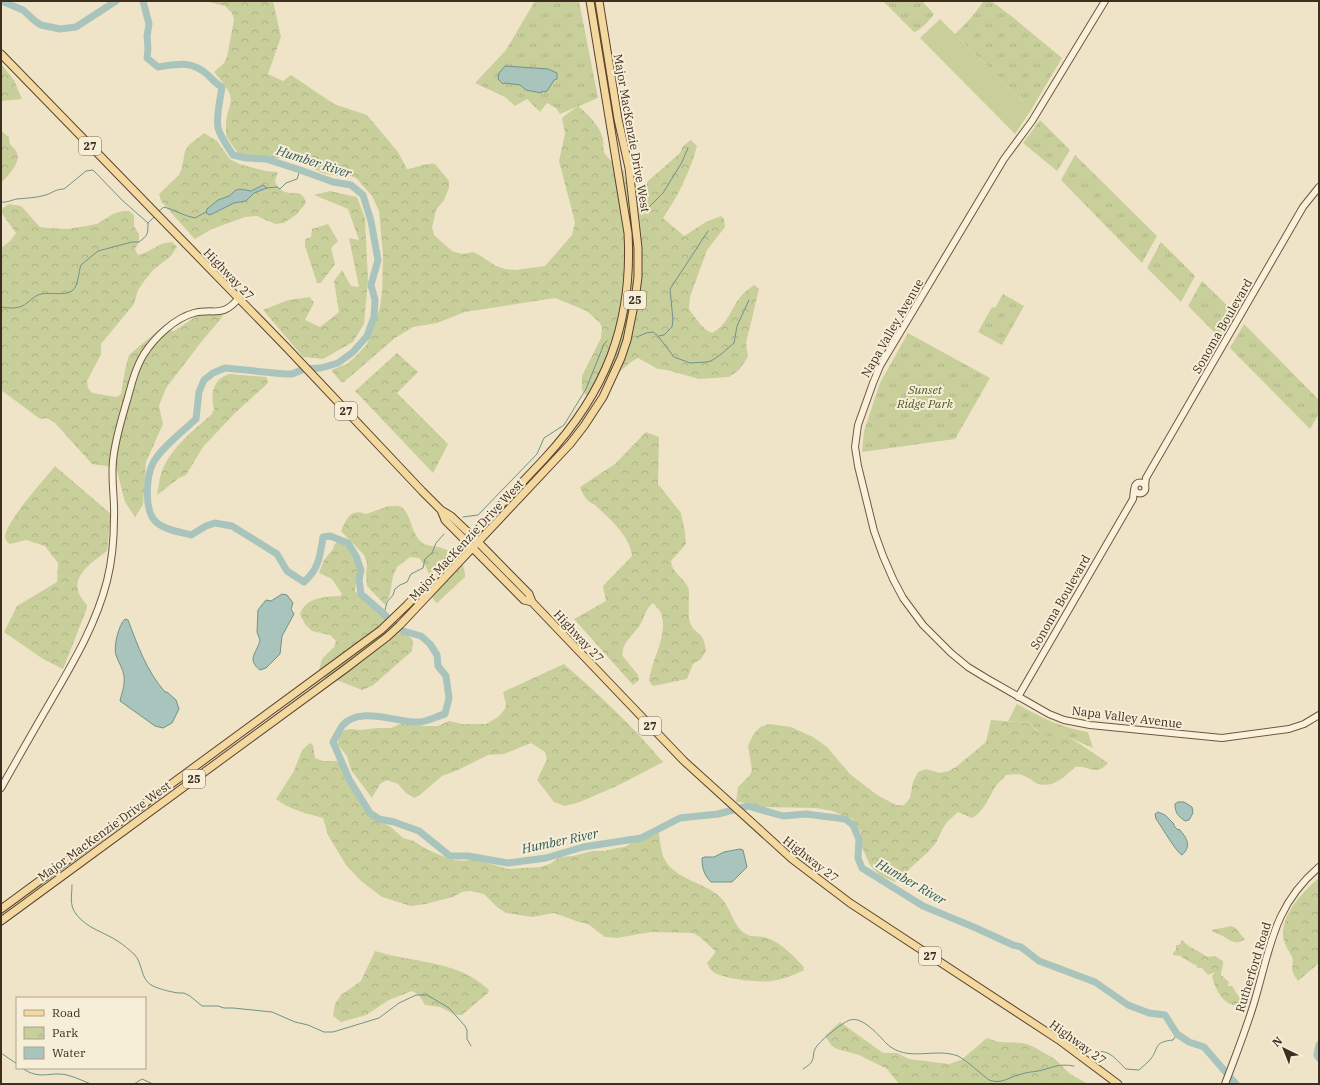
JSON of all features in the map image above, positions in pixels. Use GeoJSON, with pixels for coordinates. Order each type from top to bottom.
{"type":"FeatureCollection","features":[{"type":"Feature","properties":{"kind":"main road","name":"Major MacKenzie Drive West"},"geometry":{"type":"LineString","coordinates":[[1,909],[381,630],[403,609],[558,444],[579,417],[608,366],[619,335],[629,277],[628,234],[590,1]]}},
{"type":"Feature","properties":{"kind":"main road","name":"Major MacKenzie Drive West"},"geometry":{"type":"LineString","coordinates":[[1,921],[387,637],[414,611],[555,461],[584,426],[603,397],[627,340],[638,278],[638,248],[629,168],[618,119],[599,1]]}},
{"type":"Feature","properties":{"kind":"main road","name":"Highway 27"},"geometry":{"type":"LineString","coordinates":[[1,54],[288,349],[441,510],[451,516],[479,542],[529,594],[532,602],[673,749],[726,800],[792,859],[850,903],[1059,1040],[1118,1084]]}},
{"type":"Feature","properties":{"kind":"main road","name":"Highway 27"},"geometry":{"type":"LineString","coordinates":[[441,510],[445,520],[466,542],[524,600],[532,602]]}},
{"type":"Feature","properties":{"kind":"street","name":"Napa Valley Avenue"},"geometry":{"type":"LineString","coordinates":[[1105,1],[1032,121],[1004,160],[880,366],[872,383],[856,435],[856,459],[874,532],[886,564],[902,596],[923,625],[951,653],[968,667],[1049,714],[1080,724],[1213,738],[1235,737],[1288,729],[1304,724],[1319,715]]}},
{"type":"Feature","properties":{"kind":"street","name":"Sonoma Boulevard"},"geometry":{"type":"LineString","coordinates":[[1145,486],[1146,478],[1303,207],[1319,187]]}},
{"type":"Feature","properties":{"kind":"street"},"geometry":{"type":"LineString","coordinates":[[1,788],[77,656],[102,599],[110,567],[114,519],[112,462],[118,429],[135,372],[150,345],[173,324],[196,312],[222,311],[233,305],[238,299]]}},
{"type":"Feature","properties":{"kind":"street","name":"Sonoma Boulevard"},"geometry":{"type":"LineString","coordinates":[[1138,483],[1146,478]]}},
{"type":"Feature","properties":{"kind":"street"},"geometry":{"type":"LineString","coordinates":[[1138,483],[1145,486],[1145,491],[1140,494],[1134,490],[1134,485],[1138,483]]}},
{"type":"Feature","properties":{"kind":"street","name":"Sonoma Boulevard"},"geometry":{"type":"LineString","coordinates":[[1018,697],[1133,499],[1134,490]]}},
{"type":"Feature","properties":{"kind":"street","name":"Sonoma Boulevard"},"geometry":{"type":"LineString","coordinates":[[1133,499],[1140,494]]}},
{"type":"Feature","properties":{"kind":"street","name":"Rutherford Road"},"geometry":{"type":"LineString","coordinates":[[1225,1084],[1246,1028],[1262,977],[1270,943],[1277,924],[1294,893],[1319,867]]}},
{"type":"Feature","properties":{"kind":"green space"},"geometry":{"type":"Polygon","coordinates":[[[205,1],[273,1],[281,37],[268,74],[283,81],[291,75],[334,104],[367,115],[398,152],[407,169],[428,164],[435,164],[449,181],[449,188],[444,200],[436,210],[432,228],[434,235],[452,251],[462,254],[473,252],[496,266],[505,269],[515,270],[545,266],[572,235],[575,222],[559,161],[565,134],[562,118],[578,106],[590,117],[599,129],[603,139],[605,154],[624,171],[625,179],[630,188],[638,192],[643,190],[648,181],[680,153],[683,146],[691,140],[697,146],[691,165],[679,192],[663,218],[684,236],[706,222],[721,216],[724,219],[725,227],[707,250],[690,297],[689,309],[702,326],[712,333],[723,325],[738,300],[745,292],[754,285],[759,289],[746,343],[748,357],[739,370],[729,377],[699,379],[658,369],[638,358],[618,373],[609,373],[601,379],[590,395],[586,395],[582,390],[582,376],[601,338],[602,328],[600,323],[587,311],[555,298],[465,312],[437,323],[413,327],[395,338],[344,382],[341,382],[331,370],[347,364],[367,344],[380,307],[383,255],[379,211],[372,196],[356,178],[346,174],[338,176],[325,174],[290,158],[260,159],[244,156],[237,152],[226,136],[226,120],[231,101],[230,94],[214,72],[224,63],[227,57],[234,20],[232,13],[225,6],[205,1]]]}},
{"type":"Feature","properties":{"kind":"green space"},"geometry":{"type":"Polygon","coordinates":[[[535,1],[579,1],[598,98],[560,114],[556,108],[547,103],[540,112],[527,99],[515,106],[505,97],[475,83],[506,50],[535,1]]]}},
{"type":"Feature","properties":{"kind":"green space"},"geometry":{"type":"Polygon","coordinates":[[[883,1],[922,1],[934,14],[928,22],[914,32],[883,1]]]}},
{"type":"Feature","properties":{"kind":"green space"},"geometry":{"type":"Polygon","coordinates":[[[984,1],[991,1],[1062,58],[1031,110],[955,34],[970,19],[984,1]]]}},
{"type":"Feature","properties":{"kind":"green space"},"geometry":{"type":"Polygon","coordinates":[[[940,19],[1031,110],[1015,134],[920,38],[940,19]]]}},
{"type":"Feature","properties":{"kind":"green space"},"geometry":{"type":"Polygon","coordinates":[[[1,66],[3,66],[14,80],[22,99],[1,101],[1,66]]]}},
{"type":"Feature","properties":{"kind":"green space"},"geometry":{"type":"Polygon","coordinates":[[[1040,120],[1070,150],[1057,171],[1023,143],[1040,120]]]}},
{"type":"Feature","properties":{"kind":"green space"},"geometry":{"type":"Polygon","coordinates":[[[1,131],[9,137],[10,143],[16,150],[18,157],[13,170],[1,183],[1,131]]]}},
{"type":"Feature","properties":{"kind":"green space"},"geometry":{"type":"Polygon","coordinates":[[[204,133],[217,141],[230,159],[239,164],[266,171],[278,172],[275,181],[279,188],[288,193],[299,193],[302,195],[306,203],[297,214],[284,223],[275,224],[257,216],[245,217],[212,229],[195,239],[161,201],[159,194],[179,175],[182,168],[185,151],[189,145],[204,133]],[[263,185],[251,191],[240,189],[229,196],[218,200],[210,215],[234,203],[246,201],[254,193],[266,188],[263,185]]]}},
{"type":"Feature","properties":{"kind":"green space"},"geometry":{"type":"Polygon","coordinates":[[[1075,155],[1157,236],[1142,263],[1061,180],[1075,155]]]}},
{"type":"Feature","properties":{"kind":"green space"},"geometry":{"type":"Polygon","coordinates":[[[330,191],[357,197],[365,218],[368,280],[364,324],[353,342],[323,359],[303,357],[263,310],[288,300],[310,297],[314,303],[305,320],[320,327],[339,312],[334,281],[342,270],[351,286],[359,287],[349,238],[359,240],[348,209],[314,195],[330,191]]]}},
{"type":"Feature","properties":{"kind":"green space"},"geometry":{"type":"Polygon","coordinates":[[[9,204],[21,206],[40,227],[48,228],[68,229],[97,224],[113,214],[129,211],[134,215],[134,226],[139,234],[139,242],[135,249],[138,255],[167,242],[172,242],[177,247],[171,256],[153,270],[145,280],[138,290],[134,304],[101,344],[101,354],[87,381],[88,388],[92,393],[117,397],[121,394],[129,355],[161,328],[174,331],[204,313],[223,315],[166,388],[159,406],[163,424],[146,462],[143,505],[135,517],[125,502],[117,471],[113,467],[92,464],[55,423],[47,418],[40,419],[1,390],[1,248],[10,241],[16,233],[1,212],[3,208],[9,204]]]}},
{"type":"Feature","properties":{"kind":"green space"},"geometry":{"type":"Polygon","coordinates":[[[328,224],[338,241],[331,248],[335,264],[321,283],[317,283],[305,246],[305,239],[311,237],[312,229],[328,224]]]}},
{"type":"Feature","properties":{"kind":"green space"},"geometry":{"type":"Polygon","coordinates":[[[1161,242],[1195,276],[1181,302],[1147,268],[1161,242]]]}},
{"type":"Feature","properties":{"kind":"green space"},"geometry":{"type":"Polygon","coordinates":[[[1202,281],[1236,314],[1221,339],[1188,306],[1202,281]]]}},
{"type":"Feature","properties":{"kind":"green space"},"geometry":{"type":"Polygon","coordinates":[[[1003,294],[1024,306],[1002,345],[978,332],[992,307],[995,308],[1003,294]]]}},
{"type":"Feature","properties":{"kind":"green space"},"geometry":{"type":"Polygon","coordinates":[[[1244,324],[1319,400],[1319,414],[1310,429],[1230,348],[1244,324]]]}},
{"type":"Feature","properties":{"kind":"green space","name":"Sunset Ridge Park"},"geometry":{"type":"Polygon","coordinates":[[[908,333],[990,378],[955,439],[862,452],[864,431],[880,383],[908,333]]]}},
{"type":"Feature","properties":{"kind":"green space"},"geometry":{"type":"Polygon","coordinates":[[[397,353],[418,372],[397,393],[448,444],[433,473],[355,391],[397,353]]]}},
{"type":"Feature","properties":{"kind":"green space"},"geometry":{"type":"Polygon","coordinates":[[[229,374],[266,377],[268,381],[267,384],[235,413],[203,447],[186,475],[179,478],[157,495],[161,474],[166,462],[177,446],[212,414],[214,409],[212,398],[216,383],[219,379],[229,374]]]}},
{"type":"Feature","properties":{"kind":"green space"},"geometry":{"type":"Polygon","coordinates":[[[646,432],[659,437],[658,484],[681,513],[686,544],[671,561],[673,569],[688,587],[690,621],[692,627],[702,637],[706,651],[701,659],[693,664],[687,679],[653,686],[649,681],[650,673],[659,647],[663,630],[663,622],[658,608],[653,603],[648,608],[640,625],[626,642],[623,650],[622,655],[638,675],[639,680],[633,685],[574,619],[606,601],[603,586],[632,556],[623,534],[595,505],[588,500],[580,487],[615,464],[646,432]]]}},
{"type":"Feature","properties":{"kind":"green space"},"geometry":{"type":"Polygon","coordinates":[[[55,466],[111,514],[107,551],[86,568],[78,581],[80,596],[87,605],[87,608],[63,669],[43,659],[4,632],[17,606],[57,582],[58,563],[45,546],[26,540],[10,544],[5,539],[12,520],[55,466]]]}},
{"type":"Feature","properties":{"kind":"green space"},"geometry":{"type":"Polygon","coordinates":[[[389,506],[398,506],[405,510],[413,530],[419,540],[424,544],[449,551],[461,562],[465,572],[465,577],[437,603],[431,593],[427,570],[419,558],[410,557],[397,567],[393,576],[390,594],[385,605],[367,586],[367,563],[364,555],[341,531],[347,518],[353,513],[361,512],[366,514],[389,506]]]}},
{"type":"Feature","properties":{"kind":"green space"},"geometry":{"type":"Polygon","coordinates":[[[337,542],[342,542],[352,554],[356,563],[357,579],[355,591],[361,597],[369,600],[389,620],[392,626],[391,633],[408,634],[413,641],[412,651],[372,686],[362,690],[334,679],[327,680],[319,670],[322,659],[334,647],[336,641],[330,635],[312,631],[305,624],[300,614],[303,608],[311,601],[340,596],[342,594],[332,579],[319,573],[324,560],[337,542]]]}},
{"type":"Feature","properties":{"kind":"green space"},"geometry":{"type":"Polygon","coordinates":[[[564,664],[615,711],[663,762],[619,785],[580,802],[565,806],[554,802],[537,780],[547,759],[545,752],[531,743],[504,754],[488,755],[442,776],[420,795],[414,798],[406,793],[398,784],[387,780],[380,784],[372,798],[351,770],[347,756],[338,745],[339,736],[344,730],[351,729],[360,730],[391,728],[402,723],[423,726],[438,726],[449,721],[462,724],[486,724],[498,717],[505,709],[506,704],[503,692],[564,664]]]}},
{"type":"Feature","properties":{"kind":"green space"},"geometry":{"type":"Polygon","coordinates":[[[1017,704],[1051,721],[1069,728],[1088,732],[1093,748],[1068,737],[1058,738],[1041,734],[1030,723],[1008,721],[1017,704]]]}},
{"type":"Feature","properties":{"kind":"green space"},"geometry":{"type":"Polygon","coordinates":[[[991,720],[1030,723],[1037,731],[1058,738],[1068,737],[1108,763],[1104,767],[1096,770],[1075,767],[1058,781],[1044,785],[1038,784],[1021,775],[1006,775],[995,787],[985,804],[976,815],[972,818],[958,812],[947,822],[936,843],[928,852],[895,882],[881,876],[873,869],[861,845],[861,832],[852,819],[832,811],[816,808],[761,807],[748,803],[736,802],[738,787],[750,775],[752,770],[748,746],[753,735],[760,727],[769,724],[791,727],[813,737],[827,747],[850,774],[877,795],[896,805],[904,805],[910,798],[913,782],[918,772],[926,769],[940,773],[949,771],[956,767],[986,742],[991,720]]]}},
{"type":"Feature","properties":{"kind":"green space"},"geometry":{"type":"Polygon","coordinates":[[[310,743],[313,745],[315,758],[323,761],[337,761],[348,777],[352,787],[379,821],[391,827],[403,838],[414,841],[426,849],[452,860],[464,861],[474,859],[508,869],[540,867],[550,864],[559,857],[625,847],[631,843],[659,833],[665,860],[676,872],[714,892],[724,901],[738,927],[742,931],[748,935],[765,937],[778,943],[803,966],[804,970],[789,977],[772,981],[750,981],[723,976],[711,970],[707,963],[715,951],[700,937],[693,933],[651,932],[617,938],[605,937],[588,924],[554,913],[532,917],[506,913],[497,907],[484,894],[470,891],[462,892],[453,897],[411,906],[382,897],[361,881],[346,865],[328,835],[323,818],[293,809],[276,799],[294,771],[302,750],[310,743]]]}},
{"type":"Feature","properties":{"kind":"green space"},"geometry":{"type":"Polygon","coordinates":[[[1319,878],[1319,963],[1298,981],[1293,974],[1292,957],[1284,940],[1284,926],[1286,918],[1295,903],[1319,878]]]}},
{"type":"Feature","properties":{"kind":"green space"},"geometry":{"type":"Polygon","coordinates":[[[1231,926],[1234,927],[1245,939],[1240,942],[1233,942],[1213,932],[1212,930],[1231,926]]]}},
{"type":"Feature","properties":{"kind":"green space"},"geometry":{"type":"Polygon","coordinates":[[[1182,940],[1207,957],[1215,956],[1223,961],[1221,975],[1229,982],[1228,986],[1232,986],[1241,1000],[1240,1005],[1229,1004],[1221,996],[1215,986],[1212,976],[1215,972],[1208,975],[1202,968],[1198,968],[1196,965],[1180,956],[1173,955],[1176,950],[1176,945],[1179,945],[1182,940]]]}},
{"type":"Feature","properties":{"kind":"green space"},"geometry":{"type":"Polygon","coordinates":[[[375,951],[435,964],[464,973],[477,980],[489,990],[488,993],[462,1015],[456,1015],[440,1007],[425,1005],[419,995],[412,991],[389,1000],[366,1015],[341,1022],[333,1016],[335,1004],[341,995],[361,981],[375,951]]]}},
{"type":"Feature","properties":{"kind":"green space"},"geometry":{"type":"Polygon","coordinates":[[[840,1022],[883,1053],[897,1053],[909,1059],[949,1064],[961,1060],[987,1038],[999,1042],[1023,1043],[1032,1046],[1055,1059],[1070,1074],[1088,1084],[899,1084],[887,1069],[859,1055],[837,1049],[832,1046],[825,1036],[840,1022]]]}},
{"type":"Feature","properties":{"kind":"water"},"geometry":{"type":"Polygon","coordinates":[[[505,66],[548,69],[557,73],[557,79],[554,80],[547,91],[542,91],[541,93],[526,90],[520,85],[503,84],[498,79],[499,73],[505,66]]]}},
{"type":"Feature","properties":{"kind":"water"},"geometry":{"type":"Polygon","coordinates":[[[263,185],[267,188],[254,193],[246,201],[234,203],[210,215],[206,213],[207,209],[218,200],[229,196],[236,190],[240,189],[251,191],[263,185]]]}},
{"type":"Feature","properties":{"kind":"water"},"geometry":{"type":"Polygon","coordinates":[[[282,594],[287,595],[293,603],[291,609],[294,614],[282,636],[280,654],[266,668],[260,670],[256,666],[253,659],[260,640],[257,632],[258,610],[266,600],[271,601],[282,594]]]}},
{"type":"Feature","properties":{"kind":"water"},"geometry":{"type":"Polygon","coordinates":[[[125,619],[128,620],[143,658],[158,684],[165,692],[176,700],[179,709],[172,723],[163,728],[155,726],[120,701],[124,686],[124,676],[123,670],[116,655],[115,647],[119,630],[125,619]]]}},
{"type":"Feature","properties":{"kind":"water"},"geometry":{"type":"Polygon","coordinates":[[[1178,802],[1184,802],[1192,807],[1193,813],[1189,820],[1185,821],[1177,814],[1175,804],[1178,802]]]}},
{"type":"Feature","properties":{"kind":"water"},"geometry":{"type":"Polygon","coordinates":[[[1158,812],[1165,815],[1178,830],[1179,829],[1186,839],[1188,845],[1182,855],[1179,853],[1156,819],[1155,814],[1158,812]]]}},
{"type":"Feature","properties":{"kind":"water"},"geometry":{"type":"Polygon","coordinates":[[[740,849],[743,850],[747,867],[732,882],[711,882],[704,871],[702,858],[714,857],[724,852],[740,849]]]}},
{"type":"Feature","properties":{"kind":"waterway","name":"Humber River"},"geometry":{"type":"LineString","coordinates":[[1,1],[23,10],[41,25],[60,29],[76,27],[116,1]]}},
{"type":"Feature","properties":{"kind":"waterway","name":"Humber River"},"geometry":{"type":"LineString","coordinates":[[143,1],[149,24],[147,36],[147,58],[158,67],[184,64],[196,67],[202,70],[222,87],[218,113],[218,128],[233,155],[246,158],[266,159],[333,182],[351,185],[363,195],[371,221],[378,260],[371,285],[375,300],[374,317],[367,336],[353,352],[338,363],[321,368],[304,369],[292,374],[225,368],[213,373],[204,380],[199,392],[196,419],[167,446],[153,463],[149,477],[147,494],[149,510],[152,517],[160,525],[191,535],[206,526],[215,523],[232,526],[277,554],[287,571],[304,582],[316,567],[320,556],[323,537],[330,536],[348,543],[356,556],[361,570],[359,580],[361,594],[400,630],[421,636],[430,644],[437,655],[438,666],[446,676],[449,698],[445,714],[419,722],[410,722],[379,716],[358,717],[349,720],[342,726],[333,742],[349,779],[370,813],[379,819],[394,822],[419,831],[450,856],[468,856],[508,863],[546,858],[583,847],[641,838],[680,818],[718,814],[748,806],[783,816],[806,814],[845,819],[853,825],[859,839],[858,858],[862,868],[923,906],[1013,945],[1021,947],[1039,961],[1095,982],[1128,1005],[1149,1013],[1165,1015],[1177,1034],[1189,1042],[1204,1047],[1236,1084]]}},
{"type":"Feature","properties":{"kind":"waterway"},"geometry":{"type":"LineString","coordinates":[[647,209],[663,193],[682,162],[688,148]]}},
{"type":"Feature","properties":{"kind":"waterway"},"geometry":{"type":"LineString","coordinates":[[1,202],[42,196],[56,190],[64,189],[86,171],[93,170],[123,201],[148,223]]}},
{"type":"Feature","properties":{"kind":"waterway"},"geometry":{"type":"LineString","coordinates":[[266,188],[277,187],[280,189],[286,183],[297,179],[300,170]]}},
{"type":"Feature","properties":{"kind":"waterway"},"geometry":{"type":"LineString","coordinates":[[159,211],[164,207],[195,218],[206,212]]}},
{"type":"Feature","properties":{"kind":"waterway"},"geometry":{"type":"LineString","coordinates":[[1,307],[17,308],[41,294],[65,293],[72,291],[77,282],[81,265],[98,251],[132,242],[139,242],[146,236],[148,232],[148,223],[154,217]]}},
{"type":"Feature","properties":{"kind":"waterway"},"geometry":{"type":"LineString","coordinates":[[659,336],[664,335],[672,327],[673,320],[670,289],[708,231]]}},
{"type":"Feature","properties":{"kind":"waterway"},"geometry":{"type":"LineString","coordinates":[[637,337],[653,332],[658,336],[674,357],[690,363],[711,361],[734,343],[737,326],[749,300]]}},
{"type":"Feature","properties":{"kind":"waterway"},"geometry":{"type":"LineString","coordinates":[[463,517],[478,515],[537,454],[544,438],[564,425],[586,389],[604,344],[607,341]]}},
{"type":"Feature","properties":{"kind":"waterway"},"geometry":{"type":"LineString","coordinates":[[384,614],[387,602],[393,595],[395,589],[407,582],[411,574],[423,568],[425,559],[432,553],[436,543],[444,534]]}},
{"type":"Feature","properties":{"kind":"waterway"},"geometry":{"type":"LineString","coordinates":[[72,885],[72,907],[76,914],[85,923],[114,939],[134,954],[147,982],[163,990],[184,993],[202,1006],[218,1006],[224,1008],[272,1012],[324,1032],[333,1032],[379,1018],[399,1003],[416,995],[427,995],[449,1008],[465,1026],[467,1030],[467,1039],[471,1046]]}},
{"type":"Feature","properties":{"kind":"waterway"},"geometry":{"type":"LineString","coordinates":[[803,1069],[811,1062],[814,1050],[817,1046],[842,1024],[850,1020],[860,1021],[865,1024],[895,1050],[912,1054],[940,1053],[958,1056],[989,1080],[1002,1081],[1018,1075],[1059,1065],[1074,1066]]}},
{"type":"Feature","properties":{"kind":"waterway"},"geometry":{"type":"LineString","coordinates":[[1096,1052],[1105,1052],[1109,1054],[1126,1069],[1139,1070],[1149,1061],[1159,1044],[1173,1040],[1177,1034]]}},
{"type":"Feature","properties":{"kind":"waterway","name":"Humber River"},"geometry":{"type":"LineString","coordinates":[[1319,1045],[1317,1055],[1319,1058]]}},
{"type":"Feature","properties":{"kind":"waterway"},"geometry":{"type":"LineString","coordinates":[[1,1053],[16,1063]]}},
{"type":"Feature","properties":{"kind":"waterway"},"geometry":{"type":"LineString","coordinates":[[24,1069],[28,1072],[40,1075],[67,1075],[91,1084]]}},
{"type":"Feature","properties":{"kind":"waterway"},"geometry":{"type":"LineString","coordinates":[[134,1084],[142,1079],[153,1084]]}}]}
